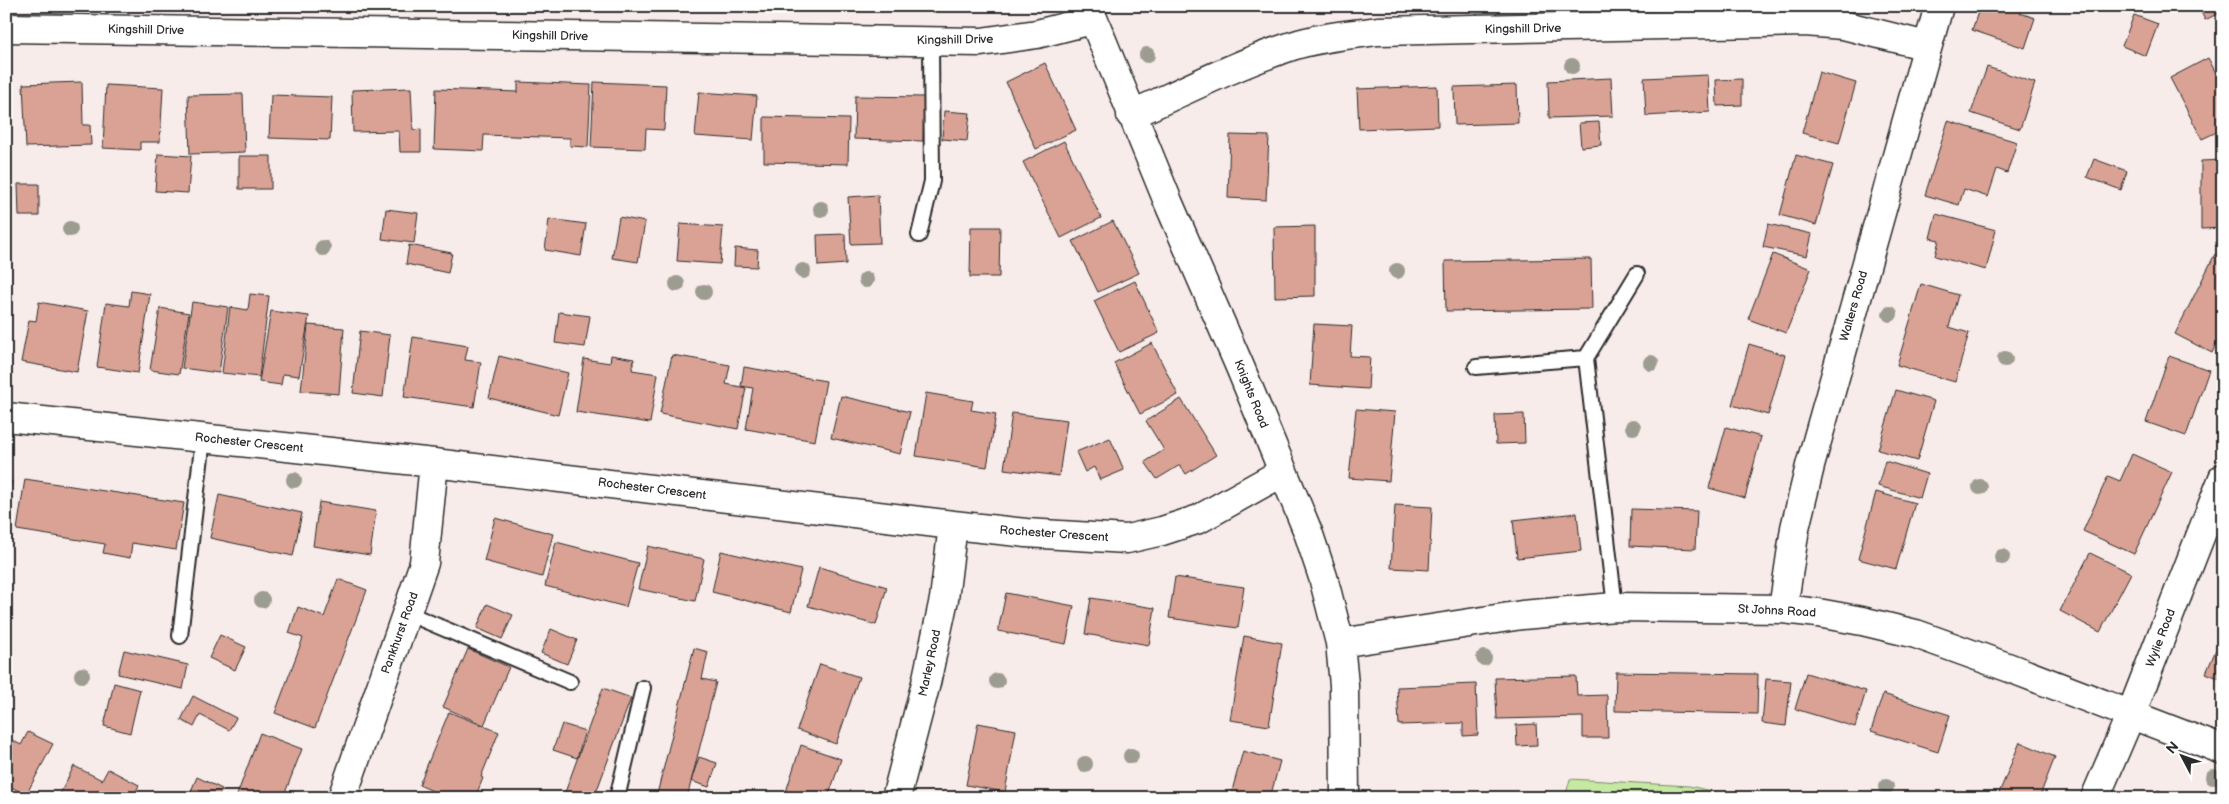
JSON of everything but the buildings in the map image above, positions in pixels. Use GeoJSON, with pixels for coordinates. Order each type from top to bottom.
{"type":"FeatureCollection","features":[{"type":"Feature","properties":{"kind":"street","name":"Walters Road"},"geometry":{"type":"LineString","coordinates":[[1783,609],[1795,528],[1810,466],[1939,6]]}},
{"type":"Feature","properties":{"kind":"street","name":"Kingshill Drive"},"geometry":{"type":"LineString","coordinates":[[6,28],[981,42],[1037,34],[1090,13]]}},
{"type":"Feature","properties":{"kind":"street","name":"Knights Road"},"geometry":{"type":"LineString","coordinates":[[1090,13],[1131,115],[1240,367],[1323,577],[1340,643],[1344,685],[1345,798]]}},
{"type":"Feature","properties":{"kind":"street","name":"Kingshill Drive"},"geometry":{"type":"LineString","coordinates":[[1131,115],[1224,73],[1293,46],[1339,36],[1378,31],[1804,22],[1843,25],[1927,46]]}},
{"type":"Feature","properties":{"kind":"street","name":"Rochester Crescent"},"geometry":{"type":"LineString","coordinates":[[6,417],[434,463],[1026,533],[1127,539],[1162,531],[1199,519],[1283,472]]}},
{"type":"Feature","properties":{"kind":"street","name":"Pankhurst Road"},"geometry":{"type":"LineString","coordinates":[[342,798],[424,562],[434,463]]}},
{"type":"Feature","properties":{"kind":"street","name":"Wylie Road"},"geometry":{"type":"LineString","coordinates":[[2095,798],[2131,714],[2223,478]]}},
{"type":"Feature","properties":{"kind":"street","name":"Marley Road"},"geometry":{"type":"LineString","coordinates":[[896,798],[944,599],[953,525]]}},
{"type":"Feature","properties":{"kind":"street","name":"St Johns Road"},"geometry":{"type":"LineString","coordinates":[[1340,643],[1522,615],[1615,607],[1783,609],[1862,621],[1916,634],[2223,750]]}},
{"type":"Feature","properties":{"kind":"lane"},"geometry":{"type":"LineString","coordinates":[[919,235],[932,181],[931,41]]}},
{"type":"Feature","properties":{"kind":"lane"},"geometry":{"type":"LineString","coordinates":[[1615,607],[1586,358],[1637,274]]}},
{"type":"Feature","properties":{"kind":"lane"},"geometry":{"type":"LineString","coordinates":[[1476,367],[1586,358]]}},
{"type":"Feature","properties":{"kind":"lane"},"geometry":{"type":"LineString","coordinates":[[180,636],[203,438]]}},
{"type":"Feature","properties":{"kind":"lane"},"geometry":{"type":"LineString","coordinates":[[407,613],[570,682]]}},
{"type":"Feature","properties":{"kind":"lane"},"geometry":{"type":"LineString","coordinates":[[617,798],[643,688]]}},
{"type":"Feature","properties":{"kind":"green space"},"geometry":{"type":"Polygon","coordinates":[[[1570,779],[1689,786],[1743,798],[1565,798],[1570,779]]]}}]}
